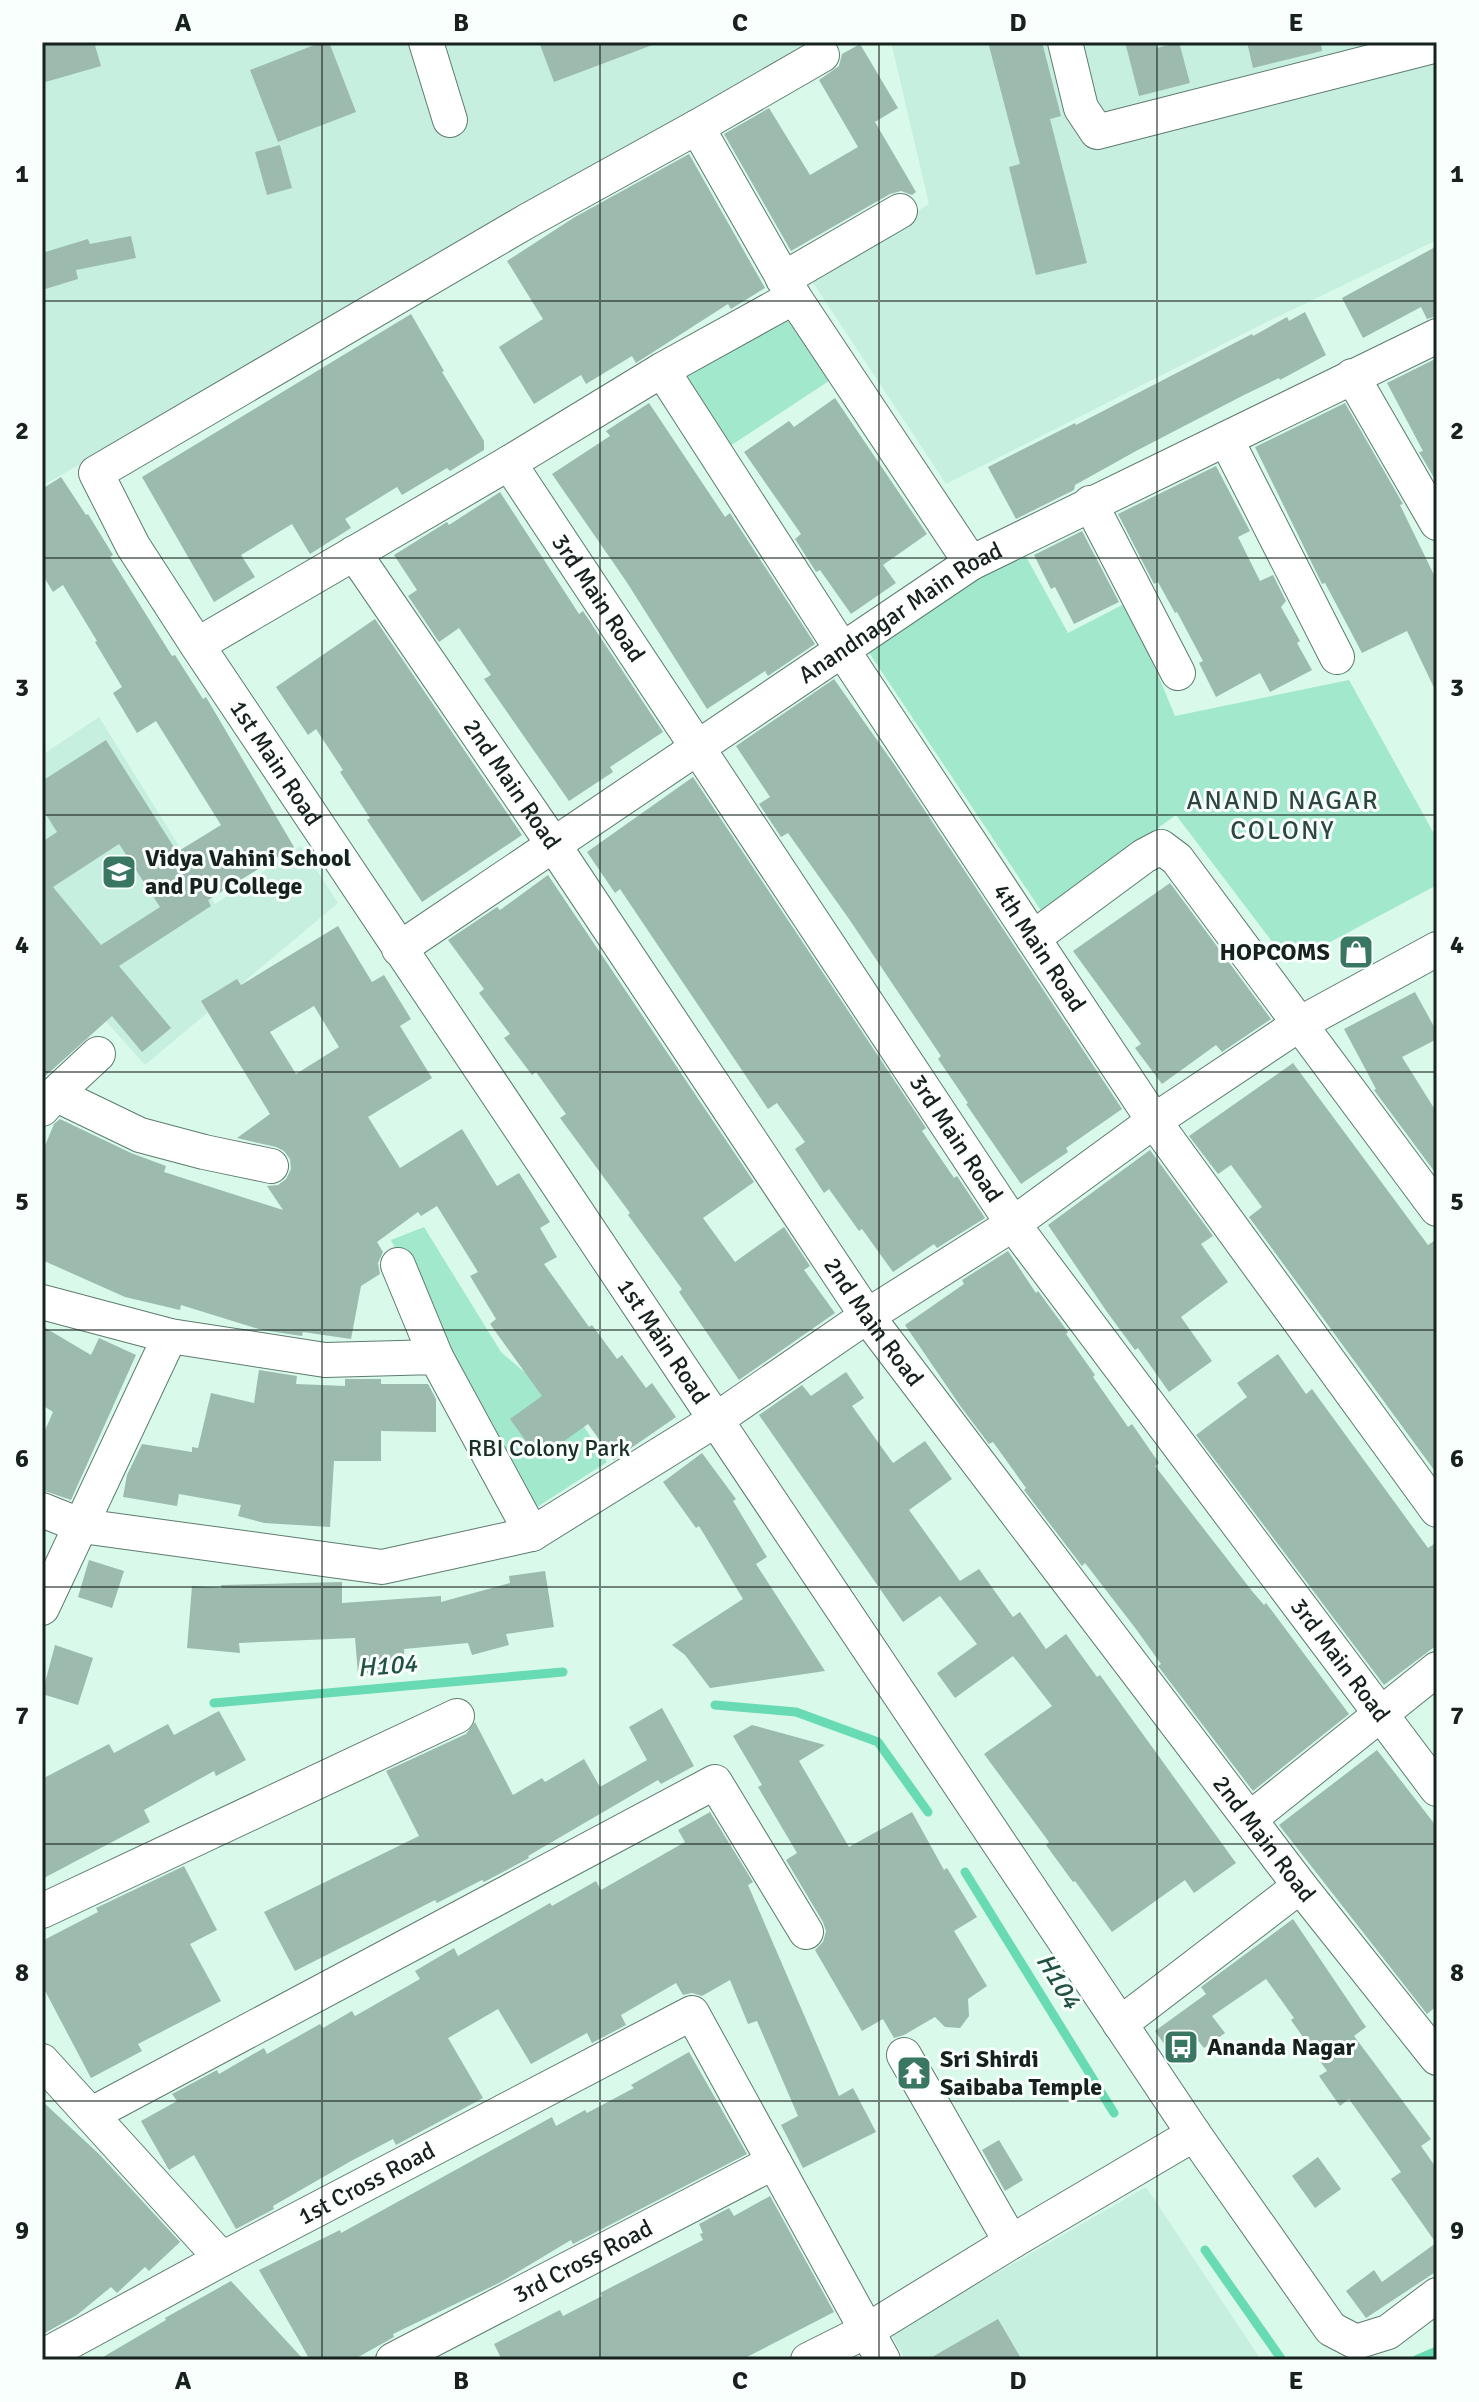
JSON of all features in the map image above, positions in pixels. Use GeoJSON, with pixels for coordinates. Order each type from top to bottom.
{"type":"FeatureCollection","features":[{"type":"Feature","properties":{"kind":"street"},"geometry":{"type":"LineString","coordinates":[[426,42],[450,120]]}},
{"type":"Feature","properties":{"kind":"street"},"geometry":{"type":"LineString","coordinates":[[1065,42],[1081,108],[1097,132],[1338,55],[1437,45]]}},
{"type":"Feature","properties":{"kind":"street"},"geometry":{"type":"LineString","coordinates":[[822,55],[697,127],[789,288],[971,563]]}},
{"type":"Feature","properties":{"kind":"street","name":"1st Main Road"},"geometry":{"type":"LineString","coordinates":[[697,127],[527,221],[96,473],[133,546],[399,949],[1194,2134],[1331,2329],[1356,2342],[1388,2332],[1437,2295]]}},
{"type":"Feature","properties":{"kind":"street"},"geometry":{"type":"LineString","coordinates":[[197,645],[662,370],[900,211]]}},
{"type":"Feature","properties":{"kind":"street","name":"Anandnagar Main Road"},"geometry":{"type":"LineString","coordinates":[[399,949],[971,563],[1437,336]]}},
{"type":"Feature","properties":{"kind":"street","name":"4th Main Road"},"geometry":{"type":"LineString","coordinates":[[662,370],[841,648],[1154,1121],[1437,1510]]}},
{"type":"Feature","properties":{"kind":"street"},"geometry":{"type":"LineString","coordinates":[[1352,376],[1437,523]]}},
{"type":"Feature","properties":{"kind":"street"},"geometry":{"type":"LineString","coordinates":[[1226,439],[1337,657]]}},
{"type":"Feature","properties":{"kind":"street","name":"3rd Main Road"},"geometry":{"type":"LineString","coordinates":[[509,463],[1013,1224],[1437,1789]]}},
{"type":"Feature","properties":{"kind":"street"},"geometry":{"type":"LineString","coordinates":[[1090,503],[1178,673]]}},
{"type":"Feature","properties":{"kind":"street","name":"2nd Main Road"},"geometry":{"type":"LineString","coordinates":[[354,553],[553,844],[867,1316],[1300,1886],[1437,2058]]}},
{"type":"Feature","properties":{"kind":"street"},"geometry":{"type":"LineString","coordinates":[[1033,938],[1144,856],[1161,847],[1177,859],[1437,1209]]}},
{"type":"Feature","properties":{"kind":"street"},"geometry":{"type":"LineString","coordinates":[[42,1510],[82,1526],[382,1567],[532,1534],[717,1419],[867,1316],[1013,1224],[1154,1121],[1301,1023],[1437,949]]}},
{"type":"Feature","properties":{"kind":"street"},"geometry":{"type":"LineString","coordinates":[[98,1054],[49,1102],[140,1135],[271,1166]]}},
{"type":"Feature","properties":{"kind":"street"},"geometry":{"type":"LineString","coordinates":[[398,1265],[436,1357],[532,1534]]}},
{"type":"Feature","properties":{"kind":"street"},"geometry":{"type":"LineString","coordinates":[[42,1302],[170,1336],[325,1360],[436,1357]]}},
{"type":"Feature","properties":{"kind":"street"},"geometry":{"type":"LineString","coordinates":[[42,1608],[170,1336]]}},
{"type":"Feature","properties":{"kind":"street"},"geometry":{"type":"LineString","coordinates":[[1251,1818],[1437,1669]]}},
{"type":"Feature","properties":{"kind":"street"},"geometry":{"type":"LineString","coordinates":[[42,1911],[457,1716]]}},
{"type":"Feature","properties":{"kind":"street"},"geometry":{"type":"LineString","coordinates":[[92,2114],[715,1782],[806,1932]]}},
{"type":"Feature","properties":{"kind":"street"},"geometry":{"type":"LineString","coordinates":[[1120,2024],[1300,1886]]}},
{"type":"Feature","properties":{"kind":"street","name":"1st Cross Road"},"geometry":{"type":"LineString","coordinates":[[44,2353],[692,2013],[774,2162]]}},
{"type":"Feature","properties":{"kind":"street"},"geometry":{"type":"LineString","coordinates":[[904,2055],[1011,2242]]}},
{"type":"Feature","properties":{"kind":"street"},"geometry":{"type":"LineString","coordinates":[[42,2061],[222,2259]]}},
{"type":"Feature","properties":{"kind":"street"},"geometry":{"type":"LineString","coordinates":[[808,2360],[875,2345],[1011,2242],[1194,2134]]}},
{"type":"Feature","properties":{"kind":"street"},"geometry":{"type":"LineString","coordinates":[[774,2162],[875,2345]]}},
{"type":"Feature","properties":{"kind":"street","name":"3rd Cross Road"},"geometry":{"type":"LineString","coordinates":[[393,2360],[774,2162]]}},
{"type":"Feature","properties":{"kind":"shaded area"},"geometry":{"type":"Polygon","coordinates":[[[42,42],[817,42],[42,486],[42,42]]]}},
{"type":"Feature","properties":{"kind":"shaded area"},"geometry":{"type":"Polygon","coordinates":[[[891,42],[1437,42],[1437,240],[946,484],[810,278],[929,204],[891,42]]]}},
{"type":"Feature","properties":{"kind":"shaded area","name":"Vidya Vahini School and PU College"},"geometry":{"type":"Polygon","coordinates":[[[99,717],[215,904],[301,846],[338,903],[145,1065],[42,950],[42,835],[45,833],[42,827],[42,755],[99,717]]]}},
{"type":"Feature","properties":{"kind":"shaded area"},"geometry":{"type":"Polygon","coordinates":[[[1146,2187],[1261,2360],[905,2360],[891,2334],[1146,2187]]]}},
{"type":"Feature","properties":{"kind":"green space"},"geometry":{"type":"Polygon","coordinates":[[[791,310],[838,375],[730,446],[682,370],[791,310]]]}},
{"type":"Feature","properties":{"kind":"green space"},"geometry":{"type":"Polygon","coordinates":[[[1024,553],[1068,633],[1128,602],[1175,716],[1349,680],[1437,839],[1437,885],[1289,964],[1176,815],[1042,912],[866,648],[982,574],[1024,553]]]}},
{"type":"Feature","properties":{"kind":"green space","name":"RBI Colony Park"},"geometry":{"type":"Polygon","coordinates":[[[424,1227],[501,1352],[579,1419],[607,1462],[534,1509],[391,1240],[424,1227]]]}},
{"type":"Feature","properties":{"kind":"building"},"geometry":{"type":"Polygon","coordinates":[[[42,42],[94,42],[101,66],[42,83],[42,42]]]}},
{"type":"Feature","properties":{"kind":"building"},"geometry":{"type":"Polygon","coordinates":[[[329,42],[356,112],[278,142],[250,70],[329,42]]]}},
{"type":"Feature","properties":{"kind":"building"},"geometry":{"type":"Polygon","coordinates":[[[539,42],[654,42],[655,44],[554,82],[539,42]]]}},
{"type":"Feature","properties":{"kind":"building"},"geometry":{"type":"Polygon","coordinates":[[[988,42],[1042,42],[1061,116],[1050,119],[1087,263],[1036,275],[1009,167],[1020,164],[988,42]]]}},
{"type":"Feature","properties":{"kind":"building"},"geometry":{"type":"Polygon","coordinates":[[[1125,42],[1155,42],[1157,48],[1179,42],[1190,83],[1139,96],[1125,42]]]}},
{"type":"Feature","properties":{"kind":"building"},"geometry":{"type":"Polygon","coordinates":[[[1247,42],[1321,42],[1322,51],[1253,68],[1247,42]]]}},
{"type":"Feature","properties":{"kind":"building"},"geometry":{"type":"Polygon","coordinates":[[[860,44],[898,108],[875,122],[916,192],[912,195],[901,191],[890,194],[791,251],[724,134],[769,108],[810,175],[858,147],[819,80],[839,66],[842,54],[860,44]]]}},
{"type":"Feature","properties":{"kind":"building"},"geometry":{"type":"Polygon","coordinates":[[[280,145],[292,188],[267,195],[255,152],[280,145]]]}},
{"type":"Feature","properties":{"kind":"building"},"geometry":{"type":"Polygon","coordinates":[[[689,154],[765,288],[731,309],[728,304],[636,363],[632,356],[586,384],[581,375],[534,404],[499,347],[543,319],[507,261],[575,217],[689,154]]]}},
{"type":"Feature","properties":{"kind":"building"},"geometry":{"type":"Polygon","coordinates":[[[131,236],[136,258],[76,270],[78,279],[42,290],[42,253],[88,239],[90,244],[131,236]]]}},
{"type":"Feature","properties":{"kind":"building"},"geometry":{"type":"Polygon","coordinates":[[[1437,246],[1437,316],[1427,319],[1421,307],[1363,338],[1342,298],[1437,246]]]}},
{"type":"Feature","properties":{"kind":"building"},"geometry":{"type":"Polygon","coordinates":[[[1305,312],[1326,355],[1136,451],[1075,485],[1074,490],[1016,519],[988,467],[1252,334],[1305,312]]]}},
{"type":"Feature","properties":{"kind":"building"},"geometry":{"type":"Polygon","coordinates":[[[411,314],[484,441],[484,450],[402,495],[397,487],[345,519],[351,528],[310,554],[292,524],[241,555],[255,577],[214,602],[142,477],[411,314]]]}},
{"type":"Feature","properties":{"kind":"building"},"geometry":{"type":"Polygon","coordinates":[[[1437,358],[1437,483],[1387,383],[1437,358]]]}},
{"type":"Feature","properties":{"kind":"building"},"geometry":{"type":"Polygon","coordinates":[[[835,398],[927,534],[883,565],[896,583],[851,614],[820,570],[816,572],[795,539],[801,534],[744,452],[789,421],[794,427],[835,398]]]}},
{"type":"Feature","properties":{"kind":"building"},"geometry":{"type":"Polygon","coordinates":[[[649,403],[725,517],[730,513],[815,644],[768,676],[765,671],[707,709],[626,581],[552,474],[610,436],[606,431],[649,403]]]}},
{"type":"Feature","properties":{"kind":"building"},"geometry":{"type":"Polygon","coordinates":[[[1345,403],[1403,504],[1400,505],[1437,581],[1437,694],[1407,631],[1362,653],[1325,583],[1322,584],[1255,447],[1345,403]]]}},
{"type":"Feature","properties":{"kind":"building"},"geometry":{"type":"Polygon","coordinates":[[[1216,466],[1250,531],[1238,537],[1260,581],[1273,575],[1286,601],[1281,607],[1312,670],[1270,692],[1260,673],[1216,697],[1199,663],[1203,661],[1177,612],[1158,582],[1154,584],[1118,514],[1216,466]]]}},
{"type":"Feature","properties":{"kind":"building"},"geometry":{"type":"Polygon","coordinates":[[[61,477],[88,514],[113,555],[110,557],[172,656],[175,655],[203,699],[206,697],[294,847],[208,900],[211,906],[119,966],[171,1028],[142,1052],[112,1016],[42,1079],[42,842],[57,832],[42,808],[42,781],[106,740],[177,852],[221,825],[156,721],[137,733],[113,693],[122,687],[97,641],[63,585],[53,592],[42,574],[42,489],[61,477]],[[119,844],[53,887],[101,945],[160,907],[119,844]]]}},
{"type":"Feature","properties":{"kind":"building"},"geometry":{"type":"Polygon","coordinates":[[[500,492],[579,614],[583,611],[663,732],[610,767],[613,772],[569,801],[484,679],[491,675],[459,628],[439,642],[408,596],[417,590],[394,555],[500,492]]]}},
{"type":"Feature","properties":{"kind":"building"},"geometry":{"type":"Polygon","coordinates":[[[1082,531],[1119,602],[1074,624],[1034,555],[1082,531]]]}},
{"type":"Feature","properties":{"kind":"building"},"geometry":{"type":"Polygon","coordinates":[[[375,619],[522,835],[422,902],[367,820],[370,818],[316,729],[308,735],[276,687],[375,619]]]}},
{"type":"Feature","properties":{"kind":"building"},"geometry":{"type":"Polygon","coordinates":[[[834,679],[896,767],[1122,1109],[1021,1184],[966,1104],[938,1059],[941,1056],[849,919],[788,833],[781,837],[759,804],[770,797],[736,746],[834,679]]]}},
{"type":"Feature","properties":{"kind":"building"},"geometry":{"type":"Polygon","coordinates":[[[693,777],[926,1128],[922,1131],[985,1218],[937,1248],[934,1244],[893,1272],[829,1189],[824,1193],[795,1149],[805,1142],[777,1103],[768,1109],[620,889],[615,893],[587,852],[693,777]]]}},
{"type":"Feature","properties":{"kind":"building"},"geometry":{"type":"Polygon","coordinates":[[[548,875],[754,1182],[703,1218],[735,1262],[784,1227],[810,1266],[804,1270],[835,1313],[739,1380],[679,1292],[682,1289],[560,1118],[566,1114],[536,1072],[532,1075],[504,1038],[510,1034],[479,993],[484,989],[448,940],[497,907],[500,910],[548,875]]]}},
{"type":"Feature","properties":{"kind":"building"},"geometry":{"type":"Polygon","coordinates":[[[1170,883],[1271,1019],[1222,1052],[1216,1045],[1162,1084],[1135,1048],[1141,1044],[1073,951],[1170,883]]]}},
{"type":"Feature","properties":{"kind":"building"},"geometry":{"type":"Polygon","coordinates":[[[338,926],[372,982],[384,975],[411,1019],[400,1026],[432,1078],[368,1117],[400,1168],[462,1129],[497,1186],[519,1173],[550,1222],[540,1228],[557,1257],[544,1264],[589,1327],[592,1325],[617,1359],[622,1355],[646,1388],[652,1383],[676,1417],[614,1460],[588,1424],[539,1459],[510,1419],[542,1396],[490,1324],[496,1319],[470,1276],[478,1272],[437,1206],[421,1216],[418,1212],[377,1242],[383,1252],[378,1263],[380,1274],[361,1286],[351,1339],[262,1330],[181,1305],[180,1310],[125,1297],[42,1260],[42,1153],[54,1124],[60,1119],[166,1166],[164,1172],[283,1210],[267,1186],[278,1185],[286,1179],[291,1169],[290,1159],[276,1147],[237,1138],[270,1114],[201,1001],[237,979],[241,985],[338,926]],[[314,1006],[270,1032],[296,1074],[339,1047],[314,1006]]]}},
{"type":"Feature","properties":{"kind":"building"},"geometry":{"type":"Polygon","coordinates":[[[1415,992],[1437,1032],[1437,1039],[1402,1057],[1437,1113],[1437,1175],[1374,1090],[1344,1029],[1415,992]]]}},
{"type":"Feature","properties":{"kind":"building"},"geometry":{"type":"Polygon","coordinates":[[[1293,1063],[1428,1245],[1437,1239],[1437,1474],[1249,1217],[1262,1207],[1231,1165],[1218,1174],[1189,1136],[1293,1063]]]}},
{"type":"Feature","properties":{"kind":"building"},"geometry":{"type":"Polygon","coordinates":[[[1150,1150],[1213,1236],[1201,1244],[1228,1282],[1181,1317],[1212,1361],[1169,1392],[1138,1348],[1135,1350],[1107,1312],[1048,1225],[1150,1150]]]}},
{"type":"Feature","properties":{"kind":"building"},"geometry":{"type":"Polygon","coordinates":[[[1008,1251],[1036,1293],[1038,1291],[1068,1332],[1066,1334],[1095,1375],[1093,1377],[1128,1427],[1132,1424],[1159,1463],[1155,1466],[1252,1591],[1264,1605],[1266,1603],[1349,1714],[1253,1791],[1158,1666],[1161,1664],[1136,1629],[1085,1563],[1082,1566],[1024,1490],[1026,1488],[993,1442],[989,1444],[961,1407],[905,1325],[964,1284],[962,1280],[1008,1251]]]}},
{"type":"Feature","properties":{"kind":"building"},"geometry":{"type":"Polygon","coordinates":[[[42,1326],[91,1355],[99,1338],[136,1355],[71,1500],[42,1490],[42,1437],[53,1412],[42,1405],[42,1326]]]}},
{"type":"Feature","properties":{"kind":"building"},"geometry":{"type":"Polygon","coordinates":[[[1278,1354],[1306,1394],[1312,1389],[1428,1548],[1437,1542],[1437,1645],[1384,1685],[1196,1435],[1247,1397],[1237,1383],[1278,1354]]]}},
{"type":"Feature","properties":{"kind":"building"},"geometry":{"type":"Polygon","coordinates":[[[259,1370],[297,1376],[296,1384],[345,1386],[345,1379],[381,1379],[381,1384],[428,1384],[436,1399],[436,1432],[381,1431],[381,1461],[334,1461],[330,1527],[264,1523],[238,1516],[241,1505],[179,1494],[177,1506],[123,1497],[127,1475],[142,1444],[192,1452],[192,1447],[198,1448],[211,1393],[254,1403],[259,1370]]]}},
{"type":"Feature","properties":{"kind":"building"},"geometry":{"type":"Polygon","coordinates":[[[846,1372],[864,1398],[852,1406],[893,1463],[925,1441],[952,1479],[909,1510],[960,1581],[979,1569],[1013,1617],[1020,1612],[1046,1649],[1066,1634],[1097,1677],[1100,1675],[1236,1863],[1194,1893],[1185,1880],[1112,1932],[1046,1845],[1049,1842],[984,1754],[1052,1706],[1013,1656],[955,1698],[937,1673],[977,1644],[940,1596],[903,1622],[759,1415],[802,1385],[811,1396],[846,1372]]]}},
{"type":"Feature","properties":{"kind":"building"},"geometry":{"type":"Polygon","coordinates":[[[702,1453],[736,1499],[733,1501],[767,1557],[756,1564],[825,1671],[710,1688],[685,1655],[672,1645],[743,1599],[699,1526],[696,1528],[663,1482],[702,1453]]]}},
{"type":"Feature","properties":{"kind":"building"},"geometry":{"type":"Polygon","coordinates":[[[89,1560],[124,1571],[112,1608],[78,1597],[89,1560]]]}},
{"type":"Feature","properties":{"kind":"building"},"geometry":{"type":"Polygon","coordinates":[[[545,1571],[554,1627],[506,1634],[509,1645],[472,1655],[468,1643],[404,1649],[405,1670],[358,1674],[355,1638],[239,1643],[240,1653],[187,1648],[192,1586],[222,1588],[221,1585],[342,1582],[342,1603],[441,1596],[441,1602],[510,1583],[509,1576],[545,1571]]]}},
{"type":"Feature","properties":{"kind":"building"},"geometry":{"type":"Polygon","coordinates":[[[55,1645],[93,1658],[78,1705],[42,1694],[55,1645]]]}},
{"type":"Feature","properties":{"kind":"building"},"geometry":{"type":"Polygon","coordinates":[[[662,1708],[694,1766],[661,1784],[658,1780],[484,1882],[482,1880],[437,1903],[435,1900],[295,1971],[264,1912],[419,1836],[386,1771],[466,1734],[475,1722],[513,1795],[542,1778],[545,1782],[584,1759],[600,1787],[647,1760],[629,1727],[662,1708]]]}},
{"type":"Feature","properties":{"kind":"building"},"geometry":{"type":"Polygon","coordinates":[[[219,1711],[246,1760],[216,1776],[214,1771],[144,1810],[150,1822],[42,1879],[42,1779],[109,1744],[114,1753],[168,1724],[174,1735],[219,1711]]]}},
{"type":"Feature","properties":{"kind":"building"},"geometry":{"type":"Polygon","coordinates":[[[752,1725],[825,1745],[799,1761],[849,1847],[912,1812],[944,1870],[947,1868],[977,1917],[954,1931],[987,1986],[968,1999],[969,2016],[960,2028],[945,2027],[935,2017],[894,2038],[883,2019],[862,2031],[815,1950],[823,1942],[826,1931],[786,1860],[797,1853],[758,1787],[762,1785],[733,1736],[752,1725]]]}},
{"type":"Feature","properties":{"kind":"building"},"geometry":{"type":"Polygon","coordinates":[[[1377,1750],[1437,1827],[1437,2006],[1427,2014],[1279,1825],[1377,1750]]]}},
{"type":"Feature","properties":{"kind":"building"},"geometry":{"type":"Polygon","coordinates":[[[710,1812],[753,1882],[748,1885],[839,2096],[853,2088],[876,2132],[803,2168],[781,2125],[798,2116],[757,2021],[748,2024],[730,1980],[702,1996],[692,1993],[683,1995],[676,1983],[621,2015],[626,2025],[592,2043],[587,2033],[531,2064],[498,2009],[448,2038],[483,2098],[396,2145],[393,2139],[351,2161],[236,2229],[194,2155],[169,2170],[141,2121],[177,2101],[172,2094],[217,2070],[219,2074],[264,2048],[267,2054],[320,2024],[323,2028],[352,2011],[355,2016],[420,1979],[415,1971],[454,1948],[458,1956],[550,1903],[552,1906],[596,1881],[601,1890],[685,1842],[678,1830],[710,1812]]]}},
{"type":"Feature","properties":{"kind":"building"},"geometry":{"type":"Polygon","coordinates":[[[184,1866],[217,1930],[190,1944],[221,2001],[138,2044],[142,2051],[91,2078],[42,1985],[42,1941],[98,1912],[96,1908],[184,1866]]]}},
{"type":"Feature","properties":{"kind":"building"},"geometry":{"type":"Polygon","coordinates":[[[1293,1919],[1366,2027],[1354,2036],[1431,2139],[1421,2146],[1437,2169],[1437,2271],[1366,2318],[1346,2291],[1374,2270],[1382,2282],[1436,2243],[1391,2179],[1401,2172],[1349,2099],[1340,2106],[1319,2076],[1327,2071],[1266,1979],[1212,2016],[1225,2033],[1204,2048],[1191,2032],[1167,2048],[1155,2031],[1206,1994],[1201,1987],[1293,1919]]]}},
{"type":"Feature","properties":{"kind":"building"},"geometry":{"type":"Polygon","coordinates":[[[689,2052],[747,2154],[573,2244],[571,2240],[499,2283],[393,2334],[394,2337],[353,2360],[310,2360],[259,2270],[340,2230],[341,2233],[552,2117],[556,2126],[585,2110],[587,2113],[634,2088],[631,2085],[689,2052]]]}},
{"type":"Feature","properties":{"kind":"building"},"geometry":{"type":"Polygon","coordinates":[[[42,2101],[100,2155],[180,2242],[149,2271],[145,2267],[117,2293],[111,2287],[77,2315],[45,2333],[42,2329],[42,2101]]]}},
{"type":"Feature","properties":{"kind":"building"},"geometry":{"type":"Polygon","coordinates":[[[999,2140],[1023,2180],[1005,2191],[982,2150],[999,2140]]]}},
{"type":"Feature","properties":{"kind":"building"},"geometry":{"type":"Polygon","coordinates":[[[1318,2157],[1341,2189],[1315,2208],[1292,2176],[1318,2157]]]}},
{"type":"Feature","properties":{"kind":"building"},"geometry":{"type":"Polygon","coordinates":[[[770,2196],[834,2312],[741,2360],[502,2360],[494,2344],[560,2310],[563,2316],[602,2296],[600,2293],[703,2240],[699,2224],[729,2208],[734,2216],[770,2196]]]}},
{"type":"Feature","properties":{"kind":"building"},"geometry":{"type":"Polygon","coordinates":[[[231,2281],[304,2360],[98,2360],[165,2318],[231,2281]]]}},
{"type":"Feature","properties":{"kind":"building"},"geometry":{"type":"Polygon","coordinates":[[[998,2319],[1022,2360],[927,2360],[998,2319]]]}},
{"type":"Feature","properties":{"kind":"waterway","name":"H104"},"geometry":{"type":"LineString","coordinates":[[214,1703],[563,1672]]}},
{"type":"Feature","properties":{"kind":"waterway","name":"H104"},"geometry":{"type":"LineString","coordinates":[[715,1705],[796,1712],[878,1742],[928,1812]]}},
{"type":"Feature","properties":{"kind":"waterway","name":"H104"},"geometry":{"type":"LineString","coordinates":[[965,1872],[1114,2113]]}},
{"type":"Feature","properties":{"kind":"waterway","name":"H104"},"geometry":{"type":"LineString","coordinates":[[1205,2250],[1282,2360]]}},
{"type":"Feature","properties":{"kind":"waterway","name":"H104"},"geometry":{"type":"LineString","coordinates":[[1416,2360],[1437,2351]]}},
{"type":"Feature","properties":{"kind":"place","name":"Vidya Vahini School and PU College"},"geometry":{"type":"Point","coordinates":[119,872]}},
{"type":"Feature","properties":{"kind":"place","name":"HOPCOMS"},"geometry":{"type":"Point","coordinates":[1356,952]}},
{"type":"Feature","properties":{"kind":"place","name":"Ananda Nagar"},"geometry":{"type":"Point","coordinates":[1181,2047]}},
{"type":"Feature","properties":{"kind":"place","name":"Sri Shirdi Saibaba Temple"},"geometry":{"type":"Point","coordinates":[914,2073]}},
{"type":"Feature","properties":{"kind":"district","name":"ANAND NAGAR COLONY"},"geometry":{"type":"Point","coordinates":[1283,816]}}]}
